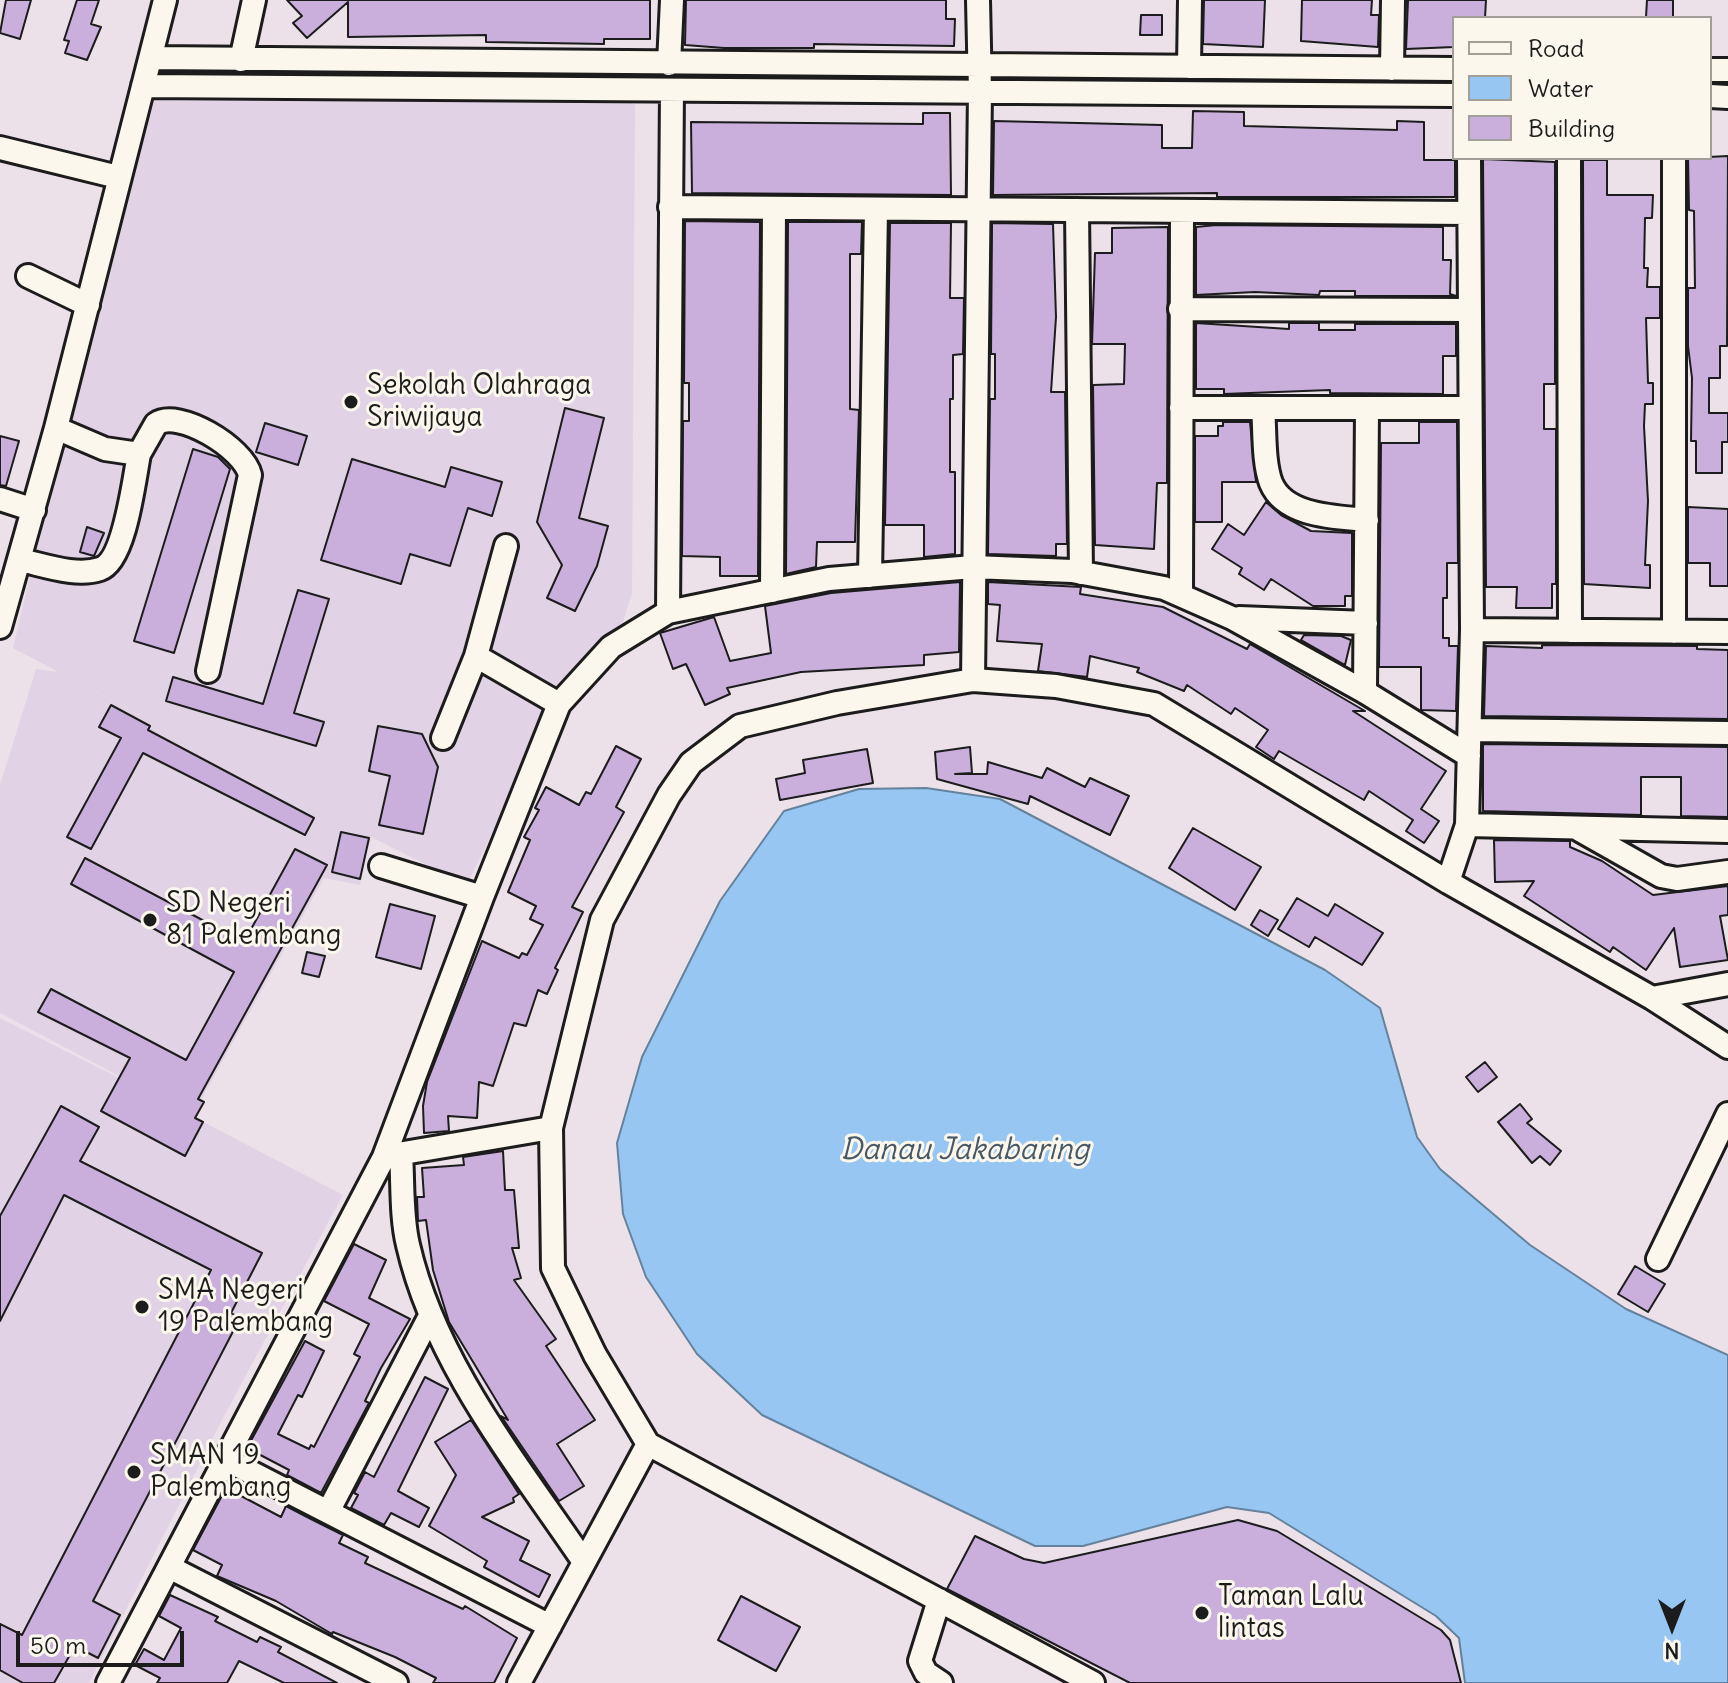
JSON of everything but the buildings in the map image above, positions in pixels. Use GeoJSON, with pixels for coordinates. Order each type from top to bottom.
{"type":"FeatureCollection","features":[{"type":"Feature","properties":{"kind":"street"},"geometry":{"type":"LineString","coordinates":[[0,627],[56,428],[165,0]]}},
{"type":"Feature","properties":{"kind":"street"},"geometry":{"type":"LineString","coordinates":[[241,60],[254,0]]}},
{"type":"Feature","properties":{"kind":"street"},"geometry":{"type":"LineString","coordinates":[[669,64],[672,0]]}},
{"type":"Feature","properties":{"kind":"street"},"geometry":{"type":"LineString","coordinates":[[973,680],[980,91],[976,64],[978,0]]}},
{"type":"Feature","properties":{"kind":"street"},"geometry":{"type":"LineString","coordinates":[[1189,67],[1190,0]]}},
{"type":"Feature","properties":{"kind":"street"},"geometry":{"type":"LineString","coordinates":[[1392,69],[1393,0]]}},
{"type":"Feature","properties":{"kind":"street"},"geometry":{"type":"LineString","coordinates":[[152,58],[1452,69]]}},
{"type":"Feature","properties":{"kind":"street"},"geometry":{"type":"LineString","coordinates":[[143,86],[1452,95]]}},
{"type":"Feature","properties":{"kind":"street"},"geometry":{"type":"LineString","coordinates":[[668,612],[672,90]]}},
{"type":"Feature","properties":{"kind":"street"},"geometry":{"type":"LineString","coordinates":[[0,148],[118,177]]}},
{"type":"Feature","properties":{"kind":"street"},"geometry":{"type":"LineString","coordinates":[[1448,882],[1467,825],[1470,730],[1469,160]]}},
{"type":"Feature","properties":{"kind":"street"},"geometry":{"type":"LineString","coordinates":[[1569,160],[1570,631]]}},
{"type":"Feature","properties":{"kind":"street"},"geometry":{"type":"LineString","coordinates":[[1674,160],[1674,632]]}},
{"type":"Feature","properties":{"kind":"street"},"geometry":{"type":"LineString","coordinates":[[670,207],[1469,213]]}},
{"type":"Feature","properties":{"kind":"street"},"geometry":{"type":"LineString","coordinates":[[772,591],[774,208]]}},
{"type":"Feature","properties":{"kind":"street"},"geometry":{"type":"LineString","coordinates":[[870,576],[876,209]]}},
{"type":"Feature","properties":{"kind":"street"},"geometry":{"type":"LineString","coordinates":[[1077,210],[1081,573]]}},
{"type":"Feature","properties":{"kind":"street"},"geometry":{"type":"LineString","coordinates":[[1181,595],[1182,211]]}},
{"type":"Feature","properties":{"kind":"street"},"geometry":{"type":"LineString","coordinates":[[28,276],[88,305]]}},
{"type":"Feature","properties":{"kind":"street"},"geometry":{"type":"LineString","coordinates":[[1180,309],[1469,310]]}},
{"type":"Feature","properties":{"kind":"street"},"geometry":{"type":"LineString","coordinates":[[1181,408],[1470,408]]}},
{"type":"Feature","properties":{"kind":"street"},"geometry":{"type":"LineString","coordinates":[[1263,408],[1272,484],[1290,502],[1316,515],[1367,520]]}},
{"type":"Feature","properties":{"kind":"street"},"geometry":{"type":"LineString","coordinates":[[1365,692],[1367,408]]}},
{"type":"Feature","properties":{"kind":"street"},"geometry":{"type":"LineString","coordinates":[[20,560],[72,570],[99,570],[111,564],[121,540],[139,454],[156,424],[170,420],[223,440],[241,455],[249,468],[208,671]]}},
{"type":"Feature","properties":{"kind":"street"},"geometry":{"type":"LineString","coordinates":[[56,428],[105,449],[139,454]]}},
{"type":"Feature","properties":{"kind":"street"},"geometry":{"type":"LineString","coordinates":[[0,499],[34,510]]}},
{"type":"Feature","properties":{"kind":"street"},"geometry":{"type":"LineString","coordinates":[[443,738],[476,656],[506,546]]}},
{"type":"Feature","properties":{"kind":"street"},"geometry":{"type":"LineString","coordinates":[[115,1681],[225,1459],[392,1155],[482,897],[559,704],[611,647],[668,612],[829,579],[973,567],[1081,573],[1164,588],[1232,618],[1365,692],[1469,756]]}},
{"type":"Feature","properties":{"kind":"street"},"geometry":{"type":"LineString","coordinates":[[1232,618],[1366,623]]}},
{"type":"Feature","properties":{"kind":"street"},"geometry":{"type":"LineString","coordinates":[[1472,630],[1728,632]]}},
{"type":"Feature","properties":{"kind":"street"},"geometry":{"type":"LineString","coordinates":[[476,656],[559,704]]}},
{"type":"Feature","properties":{"kind":"street"},"geometry":{"type":"LineString","coordinates":[[1093,1683],[648,1444],[595,1355],[553,1268],[551,1128],[602,920],[669,795],[691,763],[740,726],[837,703],[973,680],[1056,686],[1154,704],[1448,882],[1652,998],[1728,1047]]}},
{"type":"Feature","properties":{"kind":"street"},"geometry":{"type":"LineString","coordinates":[[1470,730],[1728,733]]}},
{"type":"Feature","properties":{"kind":"street"},"geometry":{"type":"LineString","coordinates":[[1467,825],[1728,831]]}},
{"type":"Feature","properties":{"kind":"street"},"geometry":{"type":"LineString","coordinates":[[1574,827],[1661,876],[1677,879],[1728,872]]}},
{"type":"Feature","properties":{"kind":"street"},"geometry":{"type":"LineString","coordinates":[[381,866],[482,897]]}},
{"type":"Feature","properties":{"kind":"street"},"geometry":{"type":"LineString","coordinates":[[1652,998],[1728,984]]}},
{"type":"Feature","properties":{"kind":"street"},"geometry":{"type":"LineString","coordinates":[[1658,1259],[1728,1114]]}},
{"type":"Feature","properties":{"kind":"street"},"geometry":{"type":"LineString","coordinates":[[392,1155],[551,1128]]}},
{"type":"Feature","properties":{"kind":"street"},"geometry":{"type":"LineString","coordinates":[[392,1155],[407,1243],[430,1316],[473,1397],[584,1562]]}},
{"type":"Feature","properties":{"kind":"street"},"geometry":{"type":"LineString","coordinates":[[328,1512],[430,1316]]}},
{"type":"Feature","properties":{"kind":"street"},"geometry":{"type":"LineString","coordinates":[[519,1683],[648,1444]]}},
{"type":"Feature","properties":{"kind":"street"},"geometry":{"type":"LineString","coordinates":[[225,1459],[550,1626]]}},
{"type":"Feature","properties":{"kind":"street"},"geometry":{"type":"LineString","coordinates":[[169,1567],[396,1683]]}},
{"type":"Feature","properties":{"kind":"street"},"geometry":{"type":"LineString","coordinates":[[939,1600],[920,1661],[926,1673],[941,1683]]}},
{"type":"Feature","properties":{"kind":"shaded area","name":"Sekolah Olahraga Sriwijaya"},"geometry":{"type":"Polygon","coordinates":[[[155,95],[627,101],[635,105],[632,593],[623,622],[558,690],[540,718],[512,791],[467,885],[371,837],[360,885],[324,878],[192,1116],[343,1195],[223,1418],[89,1683],[0,1683],[0,1018],[185,1111],[0,1013],[0,785],[36,669],[58,672],[13,648],[123,182],[149,99],[155,95]]]}},
{"type":"Feature","properties":{"kind":"water","name":"Danau Jakabaring"},"geometry":{"type":"Polygon","coordinates":[[[926,788],[1000,799],[1325,970],[1380,1008],[1417,1137],[1440,1169],[1530,1245],[1626,1309],[1728,1355],[1728,1683],[1465,1683],[1459,1638],[1436,1616],[1269,1513],[1227,1507],[1083,1546],[1035,1546],[762,1415],[697,1354],[646,1277],[623,1214],[617,1143],[642,1057],[720,901],[784,811],[859,789],[926,788]]]}},
{"type":"Feature","properties":{"kind":"place","name":"Sekolah Olahraga Sriwijaya"},"geometry":{"type":"Point","coordinates":[351,402]}},
{"type":"Feature","properties":{"kind":"place","name":"SD Negeri 81 Palembang"},"geometry":{"type":"Point","coordinates":[150,920]}},
{"type":"Feature","properties":{"kind":"place","name":"SMA Negeri 19 Palembang"},"geometry":{"type":"Point","coordinates":[142,1307]}},
{"type":"Feature","properties":{"kind":"place","name":"SMAN 19 Palembang"},"geometry":{"type":"Point","coordinates":[134,1472]}},
{"type":"Feature","properties":{"kind":"place","name":"Taman Lalu lintas"},"geometry":{"type":"Point","coordinates":[1202,1613]}}]}
